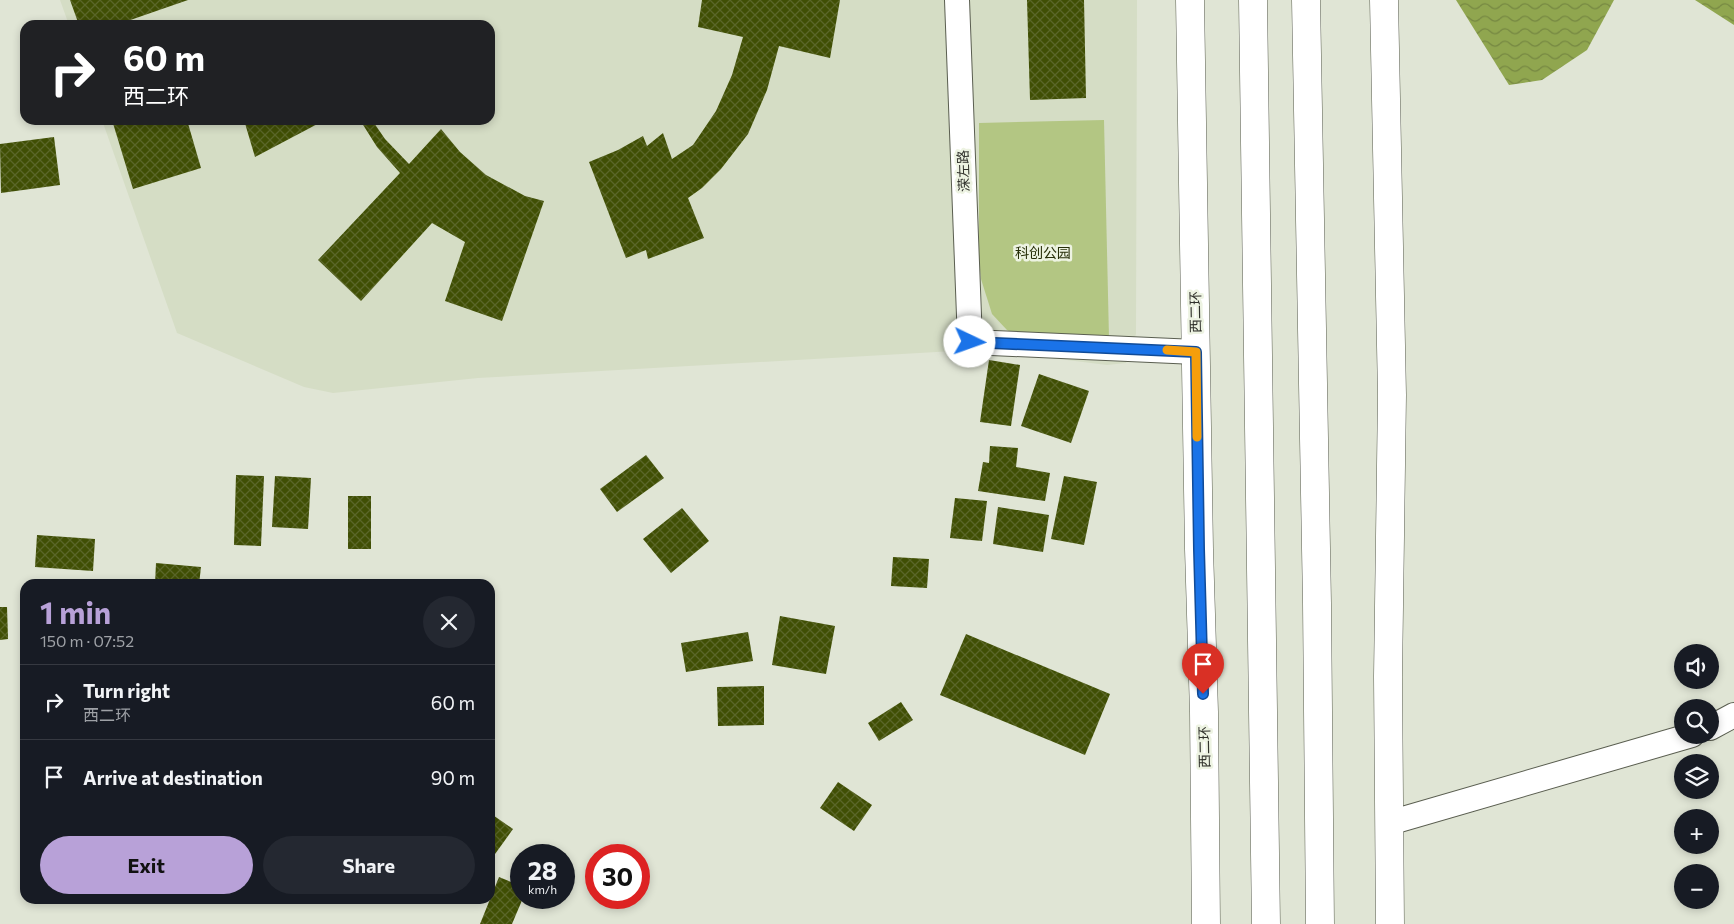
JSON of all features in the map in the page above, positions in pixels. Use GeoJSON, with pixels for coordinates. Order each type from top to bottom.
{"type":"FeatureCollection","features":[{"type":"Feature","properties":{"kind":"main road","name":"西二环"},"geometry":{"type":"LineString","coordinates":[[1190,0],[1199,549],[1204,712],[1206,924]]}},
{"type":"Feature","properties":{"kind":"main road"},"geometry":{"type":"LineString","coordinates":[[1253,0],[1266,924]]}},
{"type":"Feature","properties":{"kind":"main road"},"geometry":{"type":"LineString","coordinates":[[1306,0],[1317,593],[1320,924]]}},
{"type":"Feature","properties":{"kind":"main road"},"geometry":{"type":"LineString","coordinates":[[1384,0],[1392,395],[1388,677],[1390,924]]}},
{"type":"Feature","properties":{"kind":"street","name":"溁左路"},"geometry":{"type":"LineString","coordinates":[[957,0],[970,342],[1196,352]]}},
{"type":"Feature","properties":{"kind":"street"},"geometry":{"type":"LineString","coordinates":[[1719,723],[1734,715]]}},
{"type":"Feature","properties":{"kind":"street"},"geometry":{"type":"LineString","coordinates":[[1389,823],[1674,740]]}},
{"type":"Feature","properties":{"kind":"shaded area"},"geometry":{"type":"Polygon","coordinates":[[[60,0],[1137,0],[1136,334],[1126,363],[1107,365],[1027,355],[954,351],[478,378],[333,393],[304,387],[177,333],[104,125],[495,125],[495,20],[67,20],[60,0]]]}},
{"type":"Feature","properties":{"kind":"green space","name":"科创公园"},"geometry":{"type":"Polygon","coordinates":[[[1104,120],[1109,338],[1023,338],[1007,330],[992,314],[981,279],[979,261],[979,123],[1104,120]]]}},
{"type":"Feature","properties":{"kind":"water"},"geometry":{"type":"Polygon","coordinates":[[[1456,0],[1614,0],[1587,50],[1542,80],[1509,85],[1456,0]]]}},
{"type":"Feature","properties":{"kind":"water"},"geometry":{"type":"Polygon","coordinates":[[[1695,0],[1734,0],[1734,25],[1695,0]]]}},
{"type":"Feature","properties":{"kind":"building"},"geometry":{"type":"Polygon","coordinates":[[[70,0],[188,0],[130,20],[77,20],[70,0]]]}},
{"type":"Feature","properties":{"kind":"building"},"geometry":{"type":"Polygon","coordinates":[[[702,0],[840,0],[830,58],[779,46],[767,90],[748,134],[721,169],[702,188],[688,198],[704,238],[648,259],[646,250],[626,258],[589,162],[618,150],[643,136],[647,146],[663,133],[672,159],[693,145],[716,111],[732,75],[743,37],[698,27],[702,0]]]}},
{"type":"Feature","properties":{"kind":"building"},"geometry":{"type":"Polygon","coordinates":[[[1027,0],[1084,0],[1086,98],[1030,100],[1027,0]]]}},
{"type":"Feature","properties":{"kind":"building"},"geometry":{"type":"Polygon","coordinates":[[[114,125],[188,125],[201,168],[133,189],[114,125]]]}},
{"type":"Feature","properties":{"kind":"building"},"geometry":{"type":"Polygon","coordinates":[[[245,125],[316,125],[255,157],[245,125]]]}},
{"type":"Feature","properties":{"kind":"building"},"geometry":{"type":"Polygon","coordinates":[[[363,125],[375,125],[385,139],[409,164],[441,129],[460,152],[486,175],[525,196],[544,201],[502,321],[445,301],[465,242],[432,223],[361,301],[318,260],[400,173],[377,147],[363,125]]]}},
{"type":"Feature","properties":{"kind":"building"},"geometry":{"type":"Polygon","coordinates":[[[54,137],[60,185],[1,193],[0,144],[54,137]]]}},
{"type":"Feature","properties":{"kind":"building"},"geometry":{"type":"Polygon","coordinates":[[[989,360],[1020,365],[1011,426],[980,422],[989,360]]]}},
{"type":"Feature","properties":{"kind":"building"},"geometry":{"type":"Polygon","coordinates":[[[1039,374],[1089,391],[1071,443],[1021,426],[1039,374]]]}},
{"type":"Feature","properties":{"kind":"building"},"geometry":{"type":"Polygon","coordinates":[[[990,446],[1018,448],[1016,467],[1050,473],[1045,501],[978,491],[983,462],[989,463],[990,446]]]}},
{"type":"Feature","properties":{"kind":"building"},"geometry":{"type":"Polygon","coordinates":[[[646,455],[664,478],[617,512],[600,489],[646,455]]]}},
{"type":"Feature","properties":{"kind":"building"},"geometry":{"type":"Polygon","coordinates":[[[236,475],[264,476],[261,546],[234,545],[236,475]]]}},
{"type":"Feature","properties":{"kind":"building"},"geometry":{"type":"Polygon","coordinates":[[[275,476],[311,478],[308,529],[272,527],[275,476]]]}},
{"type":"Feature","properties":{"kind":"building"},"geometry":{"type":"Polygon","coordinates":[[[1064,476],[1097,482],[1084,545],[1051,539],[1064,476]]]}},
{"type":"Feature","properties":{"kind":"building"},"geometry":{"type":"Polygon","coordinates":[[[348,496],[371,496],[371,549],[348,549],[348,496]]]}},
{"type":"Feature","properties":{"kind":"building"},"geometry":{"type":"Polygon","coordinates":[[[955,498],[987,501],[982,541],[950,538],[955,498]]]}},
{"type":"Feature","properties":{"kind":"building"},"geometry":{"type":"Polygon","coordinates":[[[998,507],[1049,515],[1043,552],[993,544],[998,507]]]}},
{"type":"Feature","properties":{"kind":"building"},"geometry":{"type":"Polygon","coordinates":[[[682,508],[709,541],[671,573],[643,539],[682,508]]]}},
{"type":"Feature","properties":{"kind":"building"},"geometry":{"type":"Polygon","coordinates":[[[37,535],[95,539],[93,571],[35,567],[37,535]]]}},
{"type":"Feature","properties":{"kind":"building"},"geometry":{"type":"Polygon","coordinates":[[[893,557],[929,559],[927,588],[891,586],[893,557]]]}},
{"type":"Feature","properties":{"kind":"building"},"geometry":{"type":"Polygon","coordinates":[[[156,563],[201,567],[200,579],[155,579],[156,563]]]}},
{"type":"Feature","properties":{"kind":"building"},"geometry":{"type":"Polygon","coordinates":[[[0,607],[7,607],[8,639],[0,640],[0,607]]]}},
{"type":"Feature","properties":{"kind":"building"},"geometry":{"type":"Polygon","coordinates":[[[780,616],[835,626],[826,674],[772,665],[780,616]]]}},
{"type":"Feature","properties":{"kind":"building"},"geometry":{"type":"Polygon","coordinates":[[[748,632],[753,661],[686,672],[681,643],[748,632]]]}},
{"type":"Feature","properties":{"kind":"building"},"geometry":{"type":"Polygon","coordinates":[[[966,634],[1110,694],[1085,755],[940,695],[966,634]]]}},
{"type":"Feature","properties":{"kind":"building"},"geometry":{"type":"Polygon","coordinates":[[[764,686],[764,725],[718,726],[717,687],[764,686]]]}},
{"type":"Feature","properties":{"kind":"building"},"geometry":{"type":"Polygon","coordinates":[[[901,702],[913,720],[879,741],[868,723],[901,702]]]}},
{"type":"Feature","properties":{"kind":"building"},"geometry":{"type":"Polygon","coordinates":[[[838,782],[872,805],[854,831],[820,808],[838,782]]]}},
{"type":"Feature","properties":{"kind":"building"},"geometry":{"type":"Polygon","coordinates":[[[495,816],[513,829],[495,854],[495,816]]]}},
{"type":"Feature","properties":{"kind":"building"},"geometry":{"type":"Polygon","coordinates":[[[499,877],[510,882],[510,909],[518,909],[512,924],[480,924],[488,904],[495,904],[495,887],[499,877]]]}},
{"type":"Feature","properties":{"kind":"slow traffic"},"geometry":{"type":"LineString","coordinates":[[1167,350],[1196,352],[1197,437]]}},
{"type":"Feature","properties":{"kind":"route"},"geometry":{"type":"LineString","coordinates":[[970,342],[1196,352],[1203,694]]}}]}
